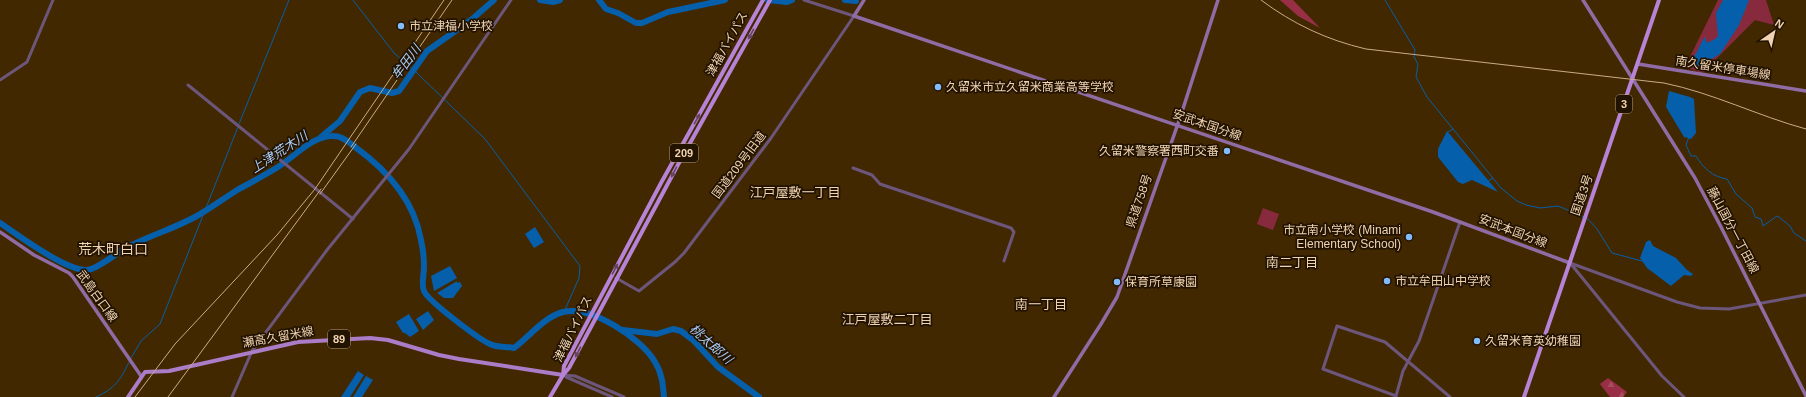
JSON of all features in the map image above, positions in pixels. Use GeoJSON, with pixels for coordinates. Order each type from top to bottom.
{"type":"FeatureCollection","features":[{"type":"Feature","properties":{"kind":"highway","name":"津福バイパス"},"geometry":{"type":"LineString","coordinates":[[563,376],[564,366],[596,304],[763,0]]}},
{"type":"Feature","properties":{"kind":"highway","name":"津福バイパス"},"geometry":{"type":"LineString","coordinates":[[563,376],[569,368],[616,278],[770,0]]}},
{"type":"Feature","properties":{"kind":"highway","name":"国道3号"},"geometry":{"type":"LineString","coordinates":[[1524,397],[1659,0]]}},
{"type":"Feature","properties":{"kind":"highway","name":"209"},"geometry":{"type":"LineString","coordinates":[[550,397],[563,376]]}},
{"type":"Feature","properties":{"kind":"main road"},"geometry":{"type":"LineString","coordinates":[[854,16],[864,0]]}},
{"type":"Feature","properties":{"kind":"main road","name":"県道758号"},"geometry":{"type":"LineString","coordinates":[[1054,397],[1117,297],[1177,125],[1218,0]]}},
{"type":"Feature","properties":{"kind":"main road","name":"藤山国分一丁田線"},"geometry":{"type":"LineString","coordinates":[[1583,0],[1694,178],[1806,396]]}},
{"type":"Feature","properties":{"kind":"main road","name":"安武本国分線"},"geometry":{"type":"LineString","coordinates":[[854,16],[1460,222],[1570,263]]}},
{"type":"Feature","properties":{"kind":"main road","name":"南久留米停車場線"},"geometry":{"type":"LineString","coordinates":[[1638,64],[1806,91]]}},
{"type":"Feature","properties":{"kind":"main road","name":"武島白口線"},"geometry":{"type":"LineString","coordinates":[[0,232],[34,255],[74,277],[141,376]]}},
{"type":"Feature","properties":{"kind":"main road","name":"瀬高久留米線"},"geometry":{"type":"LineString","coordinates":[[141,376],[145,372],[169,371],[298,342],[370,338],[388,340],[440,355],[563,376]]}},
{"type":"Feature","properties":{"kind":"main road"},"geometry":{"type":"LineString","coordinates":[[128,397],[141,376]]}},
{"type":"Feature","properties":{"kind":"street"},"geometry":{"type":"LineString","coordinates":[[0,80],[27,62],[53,0]]}},
{"type":"Feature","properties":{"kind":"street"},"geometry":{"type":"LineString","coordinates":[[232,397],[252,352],[327,250],[386,179],[423,130],[511,0]]}},
{"type":"Feature","properties":{"kind":"street"},"geometry":{"type":"LineString","coordinates":[[804,0],[854,16]]}},
{"type":"Feature","properties":{"kind":"street","name":"国道209号旧道"},"geometry":{"type":"LineString","coordinates":[[616,278],[639,291],[679,258],[771,138],[854,16]]}},
{"type":"Feature","properties":{"kind":"street"},"geometry":{"type":"LineString","coordinates":[[188,85],[353,219]]}},
{"type":"Feature","properties":{"kind":"street"},"geometry":{"type":"LineString","coordinates":[[853,168],[872,175],[880,184],[1011,228],[1014,232],[1004,261]]}},
{"type":"Feature","properties":{"kind":"street"},"geometry":{"type":"LineString","coordinates":[[1450,397],[1408,361],[1385,342],[1338,326],[1323,369],[1396,396],[1401,376],[1408,361],[1419,341],[1460,222]]}},
{"type":"Feature","properties":{"kind":"street"},"geometry":{"type":"LineString","coordinates":[[1570,263],[1687,305],[1714,309],[1730,309],[1806,295]]}},
{"type":"Feature","properties":{"kind":"street"},"geometry":{"type":"LineString","coordinates":[[1570,263],[1662,376],[1684,397]]}},
{"type":"Feature","properties":{"kind":"street"},"geometry":{"type":"LineString","coordinates":[[1581,278],[1585,269]]}},
{"type":"Feature","properties":{"kind":"street"},"geometry":{"type":"LineString","coordinates":[[563,376],[612,397]]}},
{"type":"Feature","properties":{"kind":"street"},"geometry":{"type":"LineString","coordinates":[[563,376],[575,376],[624,397]]}},
{"type":"Feature","properties":{"kind":"green space"},"geometry":{"type":"Polygon","coordinates":[[[1280,0],[1293,0],[1320,28],[1298,16],[1280,0]]]}},
{"type":"Feature","properties":{"kind":"green space"},"geometry":{"type":"Polygon","coordinates":[[[1608,378],[1627,392],[1623,397],[1610,397],[1600,384],[1608,378]]]}},
{"type":"Feature","properties":{"kind":"shaded area"},"geometry":{"type":"Polygon","coordinates":[[[1718,0],[1766,0],[1774,25],[1755,20],[1702,73],[1685,67],[1718,0]]]}},
{"type":"Feature","properties":{"kind":"shaded area"},"geometry":{"type":"Polygon","coordinates":[[[1263,208],[1279,214],[1273,230],[1257,224],[1263,208]]]}},
{"type":"Feature","properties":{"kind":"water"},"geometry":{"type":"Polygon","coordinates":[[[1723,0],[1749,0],[1739,25],[1720,54],[1698,67],[1693,65],[1691,60],[1705,37],[1707,43],[1718,36],[1716,13],[1723,0]]]}},
{"type":"Feature","properties":{"kind":"water"},"geometry":{"type":"Polygon","coordinates":[[[1669,91],[1694,99],[1696,133],[1691,139],[1684,137],[1666,107],[1669,91]]]}},
{"type":"Feature","properties":{"kind":"water"},"geometry":{"type":"Polygon","coordinates":[[[1447,131],[1498,192],[1472,180],[1463,184],[1458,182],[1438,157],[1438,149],[1447,131]]]}},
{"type":"Feature","properties":{"kind":"water"},"geometry":{"type":"Polygon","coordinates":[[[535,227],[544,242],[534,248],[525,234],[535,227]]]}},
{"type":"Feature","properties":{"kind":"water"},"geometry":{"type":"Polygon","coordinates":[[[1650,240],[1653,246],[1676,258],[1693,274],[1691,276],[1684,275],[1671,286],[1647,268],[1640,258],[1646,242],[1650,240]]]}},
{"type":"Feature","properties":{"kind":"water"},"geometry":{"type":"Polygon","coordinates":[[[450,266],[457,278],[434,291],[431,276],[450,266]]]}},
{"type":"Feature","properties":{"kind":"water"},"geometry":{"type":"Polygon","coordinates":[[[457,281],[457,283],[460,282],[462,286],[453,298],[444,298],[437,293],[457,281]]]}},
{"type":"Feature","properties":{"kind":"water"},"geometry":{"type":"Polygon","coordinates":[[[428,311],[434,320],[423,330],[416,319],[428,311]]]}},
{"type":"Feature","properties":{"kind":"water"},"geometry":{"type":"Polygon","coordinates":[[[409,314],[419,331],[410,337],[403,333],[396,322],[409,314]]]}},
{"type":"Feature","properties":{"kind":"water"},"geometry":{"type":"Polygon","coordinates":[[[358,371],[364,375],[350,397],[341,397],[358,371]]]}},
{"type":"Feature","properties":{"kind":"water"},"geometry":{"type":"Polygon","coordinates":[[[366,376],[373,380],[362,397],[353,397],[366,376]]]}},
{"type":"Feature","properties":{"kind":"waterway"},"geometry":{"type":"LineString","coordinates":[[239,124],[289,0]]}},
{"type":"Feature","properties":{"kind":"waterway"},"geometry":{"type":"LineString","coordinates":[[353,0],[394,53],[416,72],[485,139],[580,266],[579,278],[564,312]]}},
{"type":"Feature","properties":{"kind":"waterway","name":"牟田川"},"geometry":{"type":"LineString","coordinates":[[321,137],[340,121],[360,92],[370,88],[392,93],[399,91],[427,51],[471,20],[494,0]]}},
{"type":"Feature","properties":{"kind":"waterway","name":"牟田川"},"geometry":{"type":"LineString","coordinates":[[540,0],[553,2],[560,0]]}},
{"type":"Feature","properties":{"kind":"waterway","name":"牟田川"},"geometry":{"type":"LineString","coordinates":[[599,0],[606,9],[618,13],[636,23],[642,23],[668,12],[725,0]]}},
{"type":"Feature","properties":{"kind":"waterway","name":"牟田川"},"geometry":{"type":"LineString","coordinates":[[768,0],[787,2],[792,0]]}},
{"type":"Feature","properties":{"kind":"waterway","name":"牟田川"},"geometry":{"type":"LineString","coordinates":[[845,0],[856,1]]}},
{"type":"Feature","properties":{"kind":"waterway"},"geometry":{"type":"LineString","coordinates":[[1385,0],[1415,50],[1414,57],[1418,64],[1416,77],[1427,97],[1501,188],[1517,201],[1526,205],[1540,208],[1558,206],[1584,217]]}},
{"type":"Feature","properties":{"kind":"waterway"},"geometry":{"type":"LineString","coordinates":[[131,358],[141,341],[160,324],[238,127]]}},
{"type":"Feature","properties":{"kind":"waterway"},"geometry":{"type":"LineString","coordinates":[[1448,132],[1453,129]]}},
{"type":"Feature","properties":{"kind":"waterway","name":"上津荒木川"},"geometry":{"type":"LineString","coordinates":[[0,223],[55,259],[78,269],[91,269],[102,264],[122,250],[201,214],[239,189],[278,167],[311,143],[326,137],[340,137],[350,143],[378,166],[388,176],[405,199],[412,212],[422,243],[424,260],[423,289],[435,303],[455,320],[490,344],[514,348],[549,318],[563,312],[574,311],[587,313],[601,318],[627,334],[639,343],[648,353],[655,362],[661,375],[664,397]]}},
{"type":"Feature","properties":{"kind":"waterway"},"geometry":{"type":"LineString","coordinates":[[1689,137],[1686,145],[1691,156],[1696,156],[1705,168],[1713,174],[1727,179],[1736,194],[1752,208],[1755,217],[1761,219],[1763,226],[1777,216],[1790,226],[1794,233],[1806,241]]}},
{"type":"Feature","properties":{"kind":"waterway"},"geometry":{"type":"LineString","coordinates":[[1488,181],[1493,178]]}},
{"type":"Feature","properties":{"kind":"waterway"},"geometry":{"type":"LineString","coordinates":[[1587,218],[1597,229],[1612,253],[1642,261]]}},
{"type":"Feature","properties":{"kind":"waterway","name":"桃太郎川"},"geometry":{"type":"LineString","coordinates":[[623,330],[657,334],[673,329],[681,331],[693,340],[718,367],[759,397]]}},
{"type":"Feature","properties":{"kind":"waterway"},"geometry":{"type":"LineString","coordinates":[[96,397],[116,383],[123,374],[129,362]]}},
{"type":"Feature","properties":{"kind":"railway"},"geometry":{"type":"LineString","coordinates":[[135,397],[175,344],[277,235],[315,189],[444,0]]}},
{"type":"Feature","properties":{"kind":"railway"},"geometry":{"type":"LineString","coordinates":[[351,147],[452,0]]}},
{"type":"Feature","properties":{"kind":"railway"},"geometry":{"type":"LineString","coordinates":[[1261,0],[1285,17],[1298,24],[1324,36],[1366,49],[1664,83],[1682,87],[1806,129]]}},
{"type":"Feature","properties":{"kind":"railway"},"geometry":{"type":"LineString","coordinates":[[320,194],[356,144]]}},
{"type":"Feature","properties":{"kind":"railway"},"geometry":{"type":"LineString","coordinates":[[168,397],[321,189]]}},
{"type":"Feature","properties":{"kind":"place","name":"市立津福小学校"},"geometry":{"type":"Point","coordinates":[401,26]}},
{"type":"Feature","properties":{"kind":"place","name":"久留米市立久留米商業高等学校"},"geometry":{"type":"Point","coordinates":[938,87]}},
{"type":"Feature","properties":{"kind":"place","name":"久留米警察署西町交番"},"geometry":{"type":"Point","coordinates":[1227,151]}},
{"type":"Feature","properties":{"kind":"place","name":"市立南小学校 (Minami Elementary School)"},"geometry":{"type":"Point","coordinates":[1409,237]}},
{"type":"Feature","properties":{"kind":"place","name":"市立牟田山中学校"},"geometry":{"type":"Point","coordinates":[1387,281]}},
{"type":"Feature","properties":{"kind":"place","name":"保育所草康園"},"geometry":{"type":"Point","coordinates":[1117,282]}},
{"type":"Feature","properties":{"kind":"place","name":"久留米育英幼稚園"},"geometry":{"type":"Point","coordinates":[1477,341]}},
{"type":"Feature","properties":{"kind":"district","name":"江戸屋敷一丁目"},"geometry":{"type":"Point","coordinates":[795,192]}},
{"type":"Feature","properties":{"kind":"district","name":"荒木町白口"},"geometry":{"type":"Point","coordinates":[113,249]}},
{"type":"Feature","properties":{"kind":"district","name":"南二丁目"},"geometry":{"type":"Point","coordinates":[1292,262]}},
{"type":"Feature","properties":{"kind":"district","name":"南一丁目"},"geometry":{"type":"Point","coordinates":[1041,304]}},
{"type":"Feature","properties":{"kind":"district","name":"江戸屋敷二丁目"},"geometry":{"type":"Point","coordinates":[887,319]}}]}
